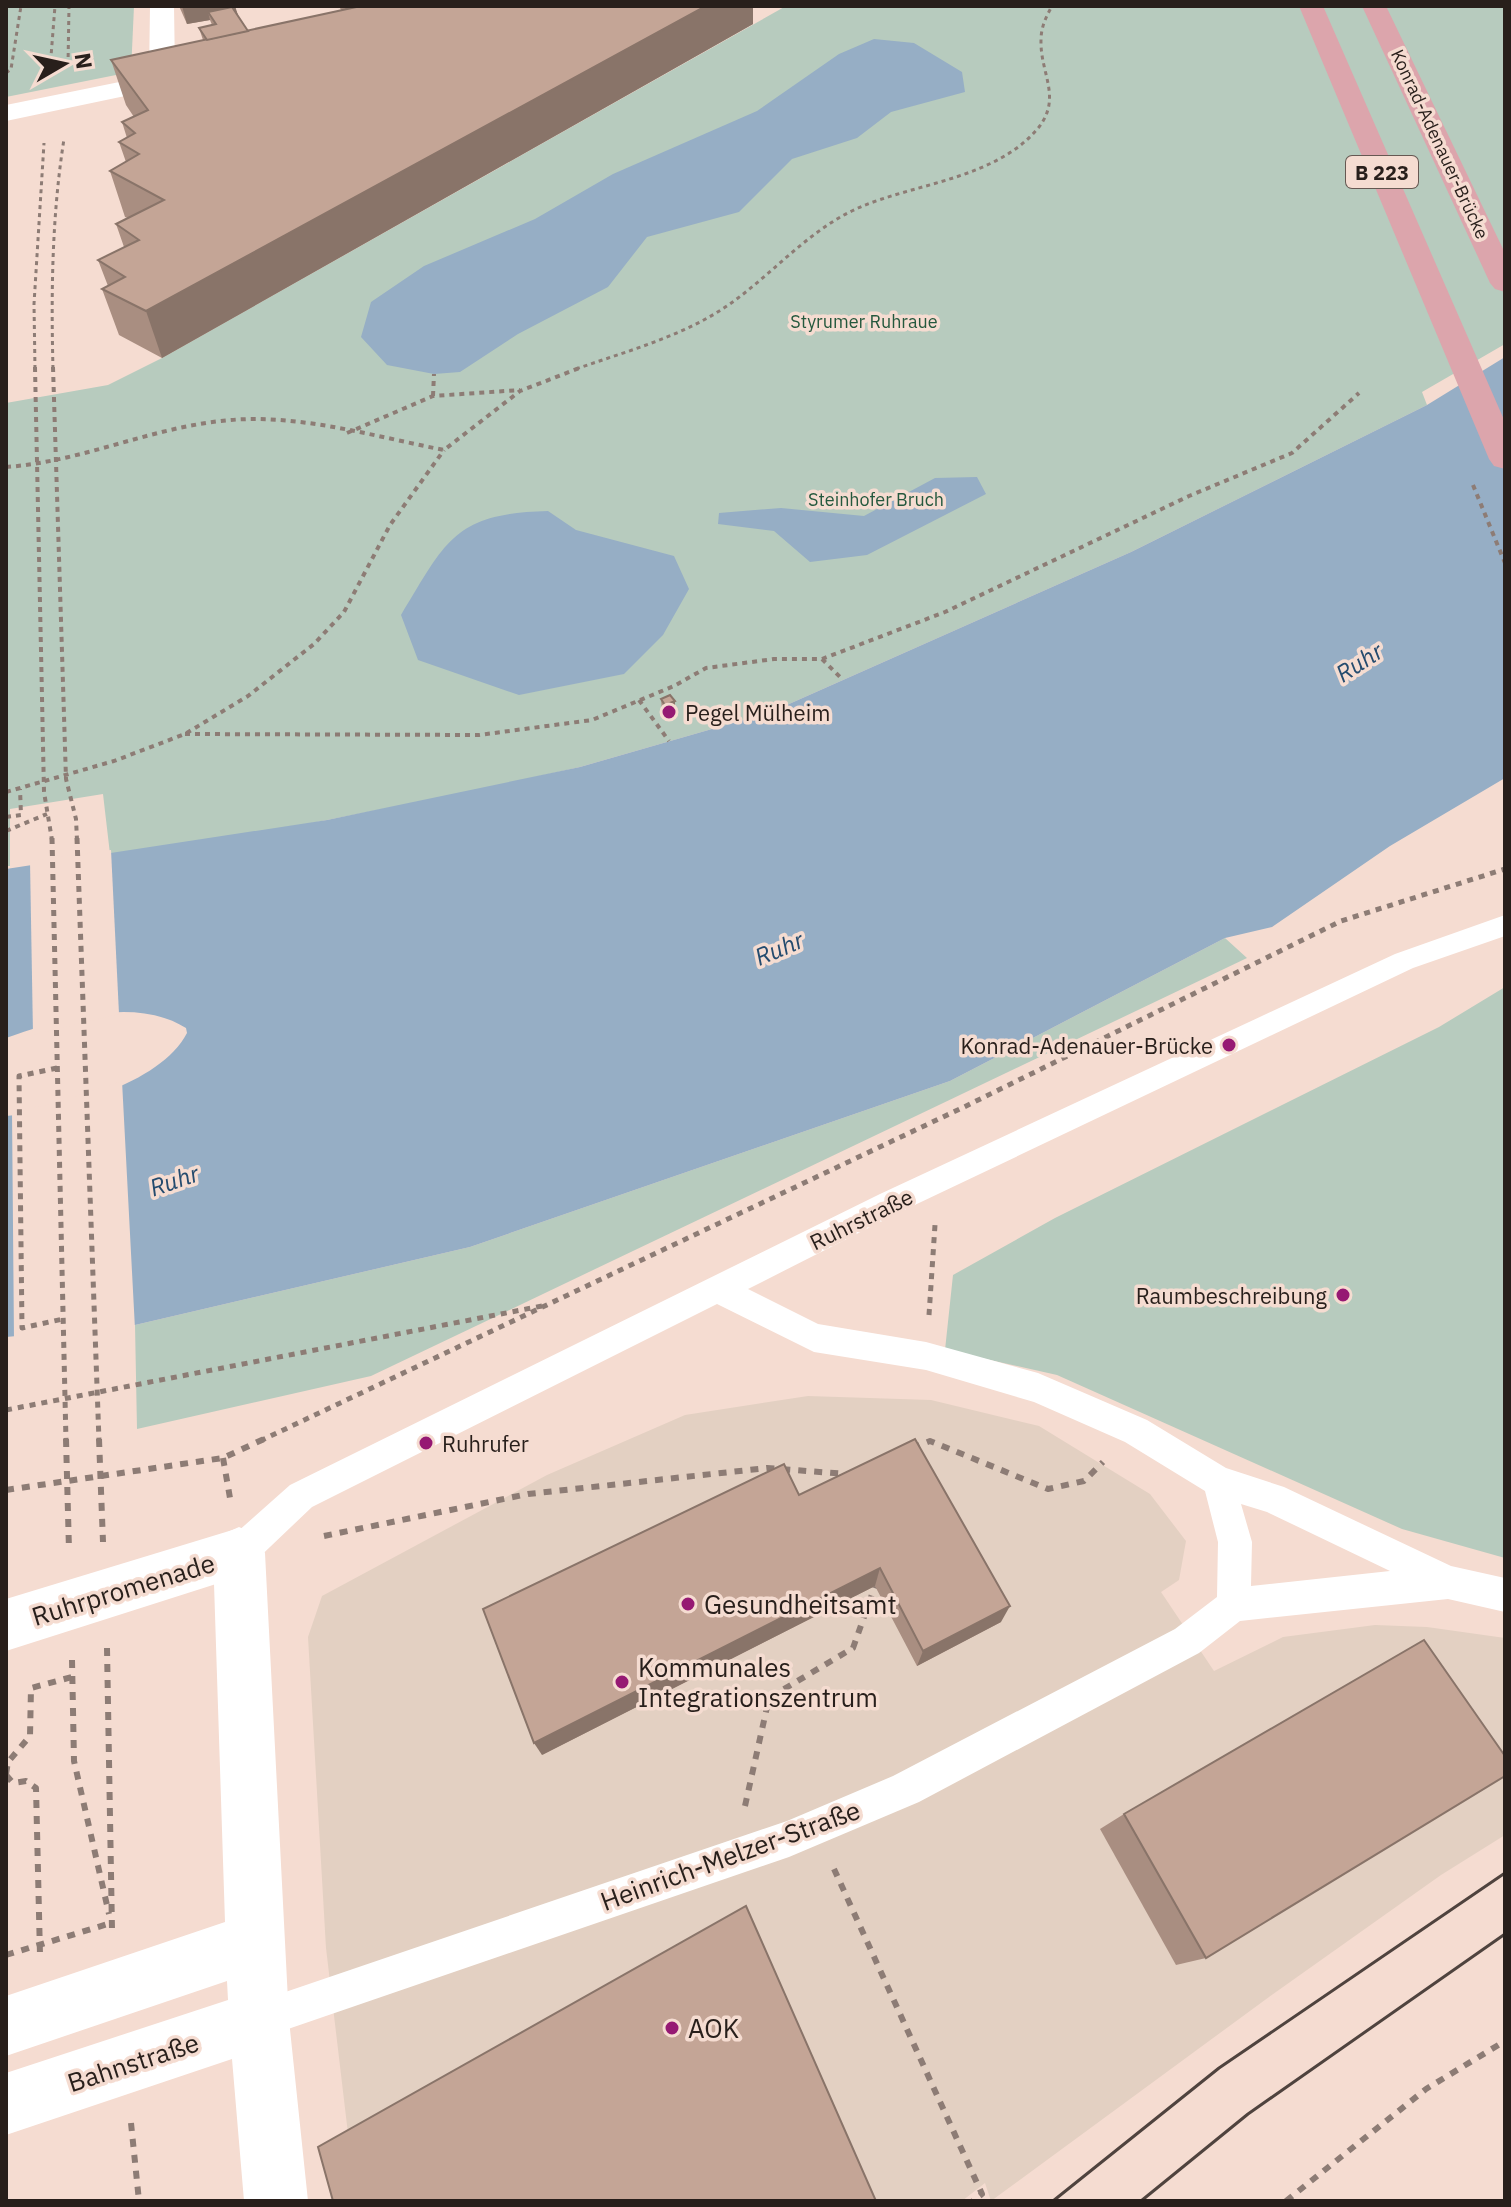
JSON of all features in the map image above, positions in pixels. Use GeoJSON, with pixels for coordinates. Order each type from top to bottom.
{"type":"FeatureCollection","features":[{"type":"Feature","properties":{"kind":"main road","name":"B 223"},"geometry":{"type":"LineString","coordinates":[[1311,6],[1505,459]]}},
{"type":"Feature","properties":{"kind":"main road","name":"Konrad-Adenauer-Brücke"},"geometry":{"type":"LineString","coordinates":[[1374,6],[1505,283]]}},
{"type":"Feature","properties":{"kind":"street"},"geometry":{"type":"LineString","coordinates":[[162,6],[162,81]]}},
{"type":"Feature","properties":{"kind":"street"},"geometry":{"type":"LineString","coordinates":[[12,113],[207,72]]}},
{"type":"Feature","properties":{"kind":"street"},"geometry":{"type":"LineString","coordinates":[[239,1553],[259,2020],[276,2201]]}},
{"type":"Feature","properties":{"kind":"street","name":"Ruhrpromenade"},"geometry":{"type":"LineString","coordinates":[[6,1625],[239,1553]]}},
{"type":"Feature","properties":{"kind":"street"},"geometry":{"type":"LineString","coordinates":[[24,2020],[255,1942]]}},
{"type":"Feature","properties":{"kind":"street","name":"Bahnstraße"},"geometry":{"type":"LineString","coordinates":[[6,2104],[259,2020]]}},
{"type":"Feature","properties":{"kind":"lane","name":"Ruhrstraße"},"geometry":{"type":"LineString","coordinates":[[239,1553],[301,1496],[890,1203],[1416,956],[1505,925]]}},
{"type":"Feature","properties":{"kind":"lane"},"geometry":{"type":"LineString","coordinates":[[720,1290],[814,1338],[926,1356],[1038,1388],[1136,1431],[1218,1481],[1272,1498],[1448,1582],[1505,1595]]}},
{"type":"Feature","properties":{"kind":"lane"},"geometry":{"type":"LineString","coordinates":[[1218,1481],[1235,1542],[1234,1605],[1448,1582]]}},
{"type":"Feature","properties":{"kind":"lane","name":"Heinrich-Melzer-Straße"},"geometry":{"type":"LineString","coordinates":[[259,2020],[815,1828],[906,1789],[1187,1641],[1234,1605]]}},
{"type":"Feature","properties":{"kind":"path"},"geometry":{"type":"LineString","coordinates":[[6,73],[11,69],[21,6]]}},
{"type":"Feature","properties":{"kind":"path"},"geometry":{"type":"LineString","coordinates":[[50,70],[55,6]]}},
{"type":"Feature","properties":{"kind":"path"},"geometry":{"type":"LineString","coordinates":[[68,66],[69,6]]}},
{"type":"Feature","properties":{"kind":"path"},"geometry":{"type":"LineString","coordinates":[[346,433],[433,396],[520,390],[678,334],[738,297],[833,221],[882,199],[977,168],[1012,150],[1038,129],[1052,107],[1051,84],[1038,42],[1043,21],[1052,6]]}},
{"type":"Feature","properties":{"kind":"path"},"geometry":{"type":"LineString","coordinates":[[65,136],[57,182],[51,299],[66,779],[76,819],[103,1545]]}},
{"type":"Feature","properties":{"kind":"path"},"geometry":{"type":"LineString","coordinates":[[44,141],[34,304],[47,814],[52,823],[69,1553]]}},
{"type":"Feature","properties":{"kind":"path"},"geometry":{"type":"LineString","coordinates":[[433,396],[434,374]]}},
{"type":"Feature","properties":{"kind":"path"},"geometry":{"type":"LineString","coordinates":[[6,792],[114,761],[185,734],[248,696],[314,644],[344,612],[390,525],[444,450],[520,390]]}},
{"type":"Feature","properties":{"kind":"path"},"geometry":{"type":"LineString","coordinates":[[185,734],[479,735],[592,720],[706,668],[774,659],[822,659],[945,612],[1189,496],[1292,453],[1359,393]]}},
{"type":"Feature","properties":{"kind":"path"},"geometry":{"type":"LineString","coordinates":[[6,467],[86,457],[219,421],[261,420],[444,450]]}},
{"type":"Feature","properties":{"kind":"path"},"geometry":{"type":"LineString","coordinates":[[822,659],[843,680]]}},
{"type":"Feature","properties":{"kind":"path"},"geometry":{"type":"LineString","coordinates":[[639,700],[669,741]]}},
{"type":"Feature","properties":{"kind":"path"},"geometry":{"type":"LineString","coordinates":[[6,817],[21,815],[20,789]]}},
{"type":"Feature","properties":{"kind":"path"},"geometry":{"type":"LineString","coordinates":[[6,831],[47,814]]}},
{"type":"Feature","properties":{"kind":"path"},"geometry":{"type":"LineString","coordinates":[[6,1490],[223,1458],[1026,1077],[1341,921],[1505,869]]}},
{"type":"Feature","properties":{"kind":"path"},"geometry":{"type":"LineString","coordinates":[[57,1068],[19,1076],[22,1328],[63,1319]]}},
{"type":"Feature","properties":{"kind":"path"},"geometry":{"type":"LineString","coordinates":[[6,1410],[512,1309],[551,1305]]}},
{"type":"Feature","properties":{"kind":"path"},"geometry":{"type":"LineString","coordinates":[[902,1452],[930,1441],[1048,1489],[1084,1481],[1136,1431]]}},
{"type":"Feature","properties":{"kind":"path"},"geometry":{"type":"LineString","coordinates":[[239,1553],[528,1494],[767,1468],[846,1474],[860,1469]]}},
{"type":"Feature","properties":{"kind":"path"},"geometry":{"type":"LineString","coordinates":[[734,1858],[769,1698],[853,1648],[875,1586]]}},
{"type":"Feature","properties":{"kind":"path"},"geometry":{"type":"LineString","coordinates":[[107,1640],[111,1923]]}},
{"type":"Feature","properties":{"kind":"path"},"geometry":{"type":"LineString","coordinates":[[71,1646],[74,1761],[111,1923]]}},
{"type":"Feature","properties":{"kind":"path"},"geometry":{"type":"LineString","coordinates":[[24,2020],[39,1945],[36,1788],[26,1781],[13,1783],[6,1774],[8,1762],[30,1736],[31,1688],[72,1677]]}},
{"type":"Feature","properties":{"kind":"path"},"geometry":{"type":"LineString","coordinates":[[815,1828],[982,2194],[973,2201]]}},
{"type":"Feature","properties":{"kind":"path"},"geometry":{"type":"LineString","coordinates":[[6,1955],[111,1923]]}},
{"type":"Feature","properties":{"kind":"path"},"geometry":{"type":"LineString","coordinates":[[1286,2201],[1426,2089],[1505,2041]]}},
{"type":"Feature","properties":{"kind":"shaded area"},"geometry":{"type":"Polygon","coordinates":[[[808,1396],[931,1400],[1039,1426],[1150,1494],[1186,1541],[1179,1580],[1161,1592],[1214,1671],[1283,1637],[1375,1625],[1427,1627],[1505,1638],[1505,1835],[1441,1875],[1269,1997],[991,2201],[985,2183],[962,2201],[356,2201],[326,1948],[308,1637],[322,1596],[547,1475],[685,1415],[808,1396]]]}},
{"type":"Feature","properties":{"kind":"green space"},"geometry":{"type":"Polygon","coordinates":[[[6,6],[134,6],[131,72],[6,97],[6,6]]]}},
{"type":"Feature","properties":{"kind":"green space","name":"Styrumer Ruhraue"},"geometry":{"type":"Polygon","coordinates":[[[786,6],[1505,6],[1505,344],[1422,392],[1427,405],[1131,552],[771,712],[580,767],[444,797],[276,830],[110,854],[103,794],[10,809],[10,866],[6,866],[6,403],[108,385],[162,358],[786,6]]]}},
{"type":"Feature","properties":{"kind":"green space"},"geometry":{"type":"Polygon","coordinates":[[[1225,938],[1247,958],[371,1376],[137,1429],[135,1325],[470,1247],[950,1081],[1225,938]]]}},
{"type":"Feature","properties":{"kind":"green space"},"geometry":{"type":"Polygon","coordinates":[[[1505,987],[1505,1558],[1402,1529],[1057,1375],[945,1350],[953,1275],[1055,1218],[1439,1027],[1505,987]]]}},
{"type":"Feature","properties":{"kind":"water"},"geometry":{"type":"Polygon","coordinates":[[[874,39],[914,43],[962,72],[965,92],[891,112],[857,138],[792,159],[739,212],[647,237],[608,287],[518,334],[460,372],[434,374],[387,365],[361,337],[371,302],[424,266],[535,219],[613,174],[757,111],[839,54],[874,39]]]}},
{"type":"Feature","properties":{"kind":"water","name":"Ruhr"},"geometry":{"type":"Polygon","coordinates":[[[1505,357],[1505,778],[1390,846],[1272,927],[1225,938],[950,1081],[470,1247],[135,1325],[6,1337],[6,1116],[80,1101],[132,1081],[174,1051],[187,1033],[186,1028],[166,1018],[121,1012],[73,1018],[6,1038],[6,869],[327,820],[580,767],[771,712],[1131,552],[1427,405],[1505,357]]]}},
{"type":"Feature","properties":{"kind":"water"},"geometry":{"type":"Polygon","coordinates":[[[977,477],[986,494],[867,555],[810,562],[774,531],[718,524],[719,513],[781,508],[864,516],[935,478],[977,477]]]}},
{"type":"Feature","properties":{"kind":"water"},"geometry":{"type":"Polygon","coordinates":[[[548,511],[576,530],[674,556],[689,589],[663,635],[624,674],[519,695],[418,660],[401,615],[443,550],[472,525],[517,513],[548,511]]]}},
{"type":"Feature","properties":{"kind":"pier"},"geometry":{"type":"Polygon","coordinates":[[[111,850],[119,1014],[33,1035],[30,861],[111,850]]]}},
{"type":"Feature","properties":{"kind":"pier"},"geometry":{"type":"Polygon","coordinates":[[[122,1081],[135,1329],[14,1340],[12,1111],[52,1104],[122,1081]]]}},
{"type":"Feature","properties":{"kind":"building"},"geometry":{"type":"Polygon","coordinates":[[[361,6],[706,6],[146,311],[102,289],[125,277],[98,260],[139,240],[116,224],[164,200],[110,171],[139,154],[119,142],[135,133],[122,122],[148,110],[111,60],[361,6]]]}},
{"type":"Feature","properties":{"kind":"building"},"geometry":{"type":"Polygon","coordinates":[[[232,7],[248,31],[207,40],[199,28],[216,24],[208,12],[232,7]]]}},
{"type":"Feature","properties":{"kind":"building"},"geometry":{"type":"Polygon","coordinates":[[[670,695],[675,701],[665,705],[661,699],[670,695]]]}},
{"type":"Feature","properties":{"kind":"building","name":"Gesundheitsamt"},"geometry":{"type":"Polygon","coordinates":[[[915,1439],[1010,1606],[923,1651],[880,1568],[534,1743],[483,1609],[784,1464],[799,1495],[915,1439]]]}},
{"type":"Feature","properties":{"kind":"building"},"geometry":{"type":"Polygon","coordinates":[[[1424,1640],[1505,1756],[1505,1776],[1206,1958],[1124,1814],[1424,1640]]]}},
{"type":"Feature","properties":{"kind":"building","name":"AOK"},"geometry":{"type":"Polygon","coordinates":[[[746,1906],[876,2201],[333,2201],[318,2147],[746,1906]]]}},
{"type":"Feature","properties":{"kind":"tram line"},"geometry":{"type":"LineString","coordinates":[[1053,2201],[1219,2068],[1505,1873]]}},
{"type":"Feature","properties":{"kind":"tram line"},"geometry":{"type":"LineString","coordinates":[[1141,2201],[1248,2114],[1505,1934]]}},
{"type":"Feature","properties":{"kind":"place","name":"Pegel Mülheim"},"geometry":{"type":"Point","coordinates":[669,712]}},
{"type":"Feature","properties":{"kind":"place","name":"Konrad-Adenauer-Brücke"},"geometry":{"type":"Point","coordinates":[1229,1045]}},
{"type":"Feature","properties":{"kind":"place","name":"Raumbeschreibung"},"geometry":{"type":"Point","coordinates":[1343,1295]}},
{"type":"Feature","properties":{"kind":"place","name":"Ruhrufer"},"geometry":{"type":"Point","coordinates":[426,1443]}},
{"type":"Feature","properties":{"kind":"place","name":"Gesundheitsamt"},"geometry":{"type":"Point","coordinates":[688,1604]}},
{"type":"Feature","properties":{"kind":"place","name":"Kommunales Integrationszentrum"},"geometry":{"type":"Point","coordinates":[622,1682]}},
{"type":"Feature","properties":{"kind":"place","name":"AOK"},"geometry":{"type":"Point","coordinates":[672,2028]}},
{"type":"Feature","properties":{"kind":"park label","name":"Steinhofer Bruch"},"geometry":{"type":"Point","coordinates":[876,499]}}]}
